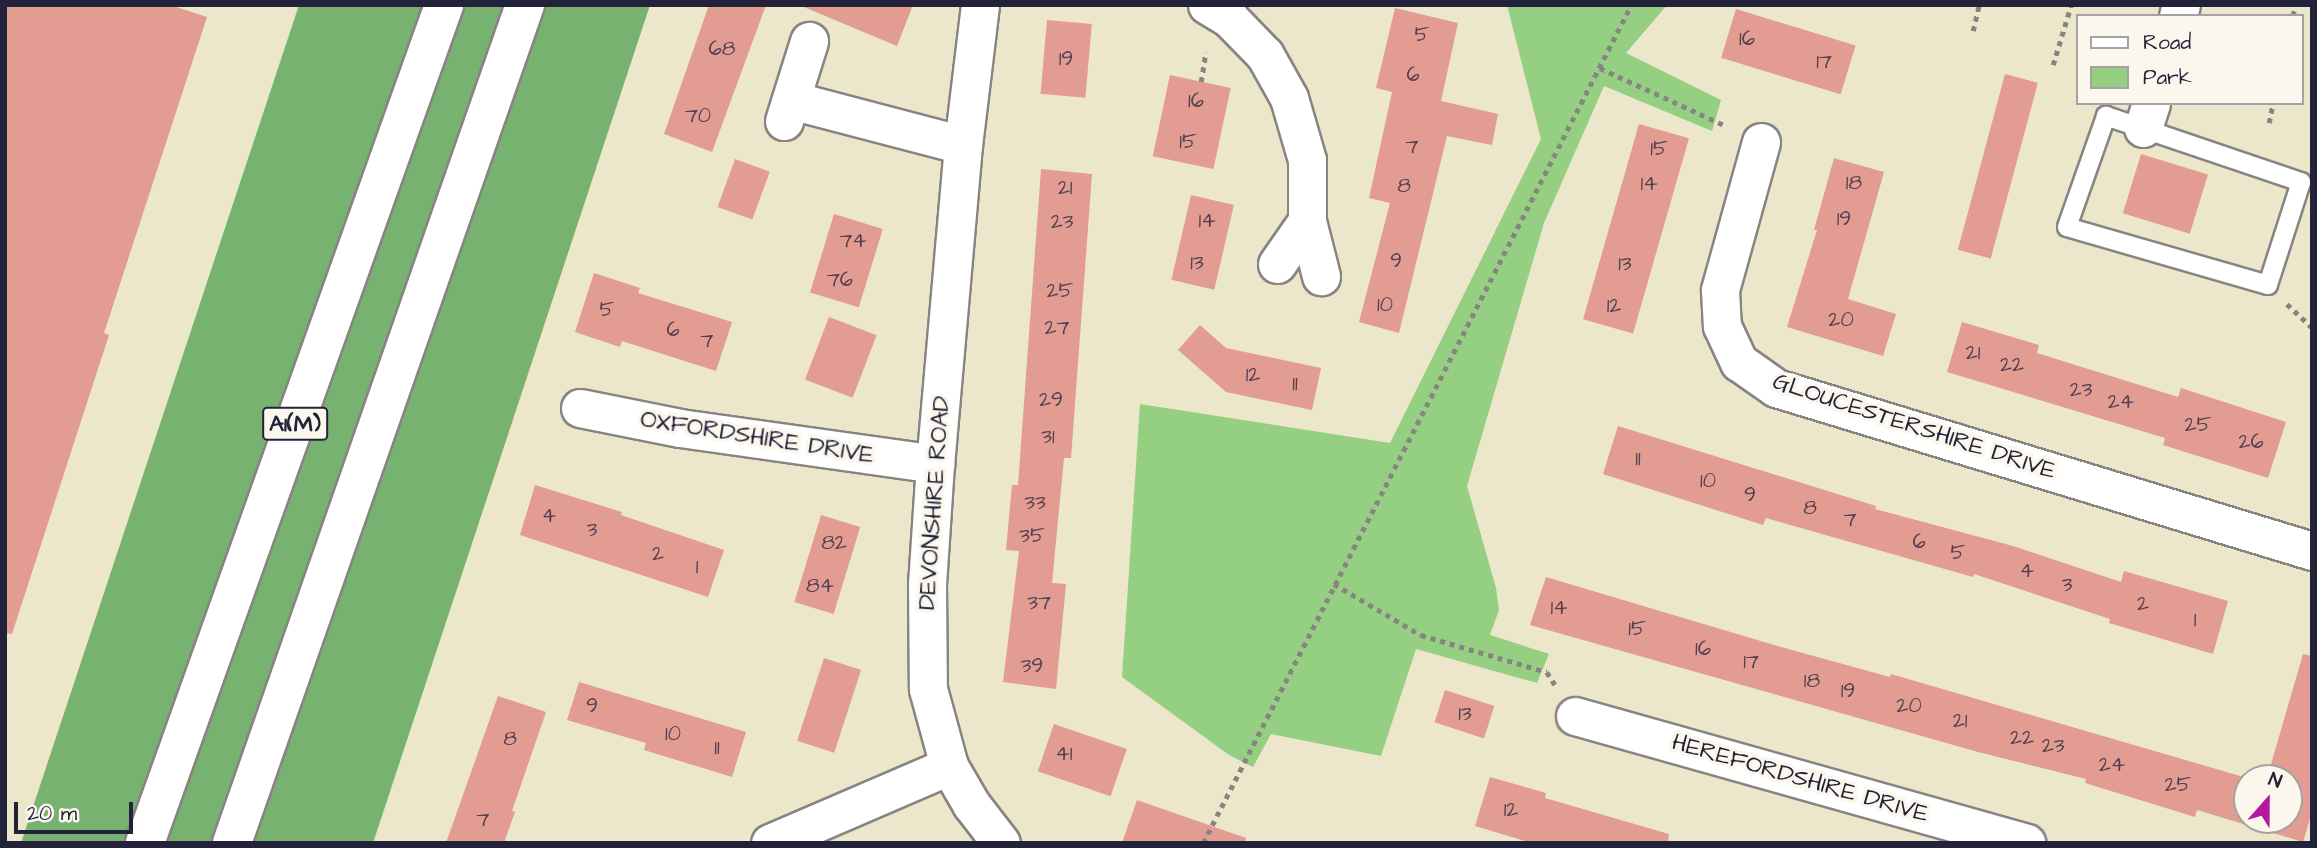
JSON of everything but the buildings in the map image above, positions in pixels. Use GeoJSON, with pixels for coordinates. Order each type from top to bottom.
{"type":"FeatureCollection","features":[{"type":"Feature","properties":{"kind":"highway","name":"A1(M)"},"geometry":{"type":"LineString","coordinates":[[145,843],[444,5]]}},
{"type":"Feature","properties":{"kind":"highway"},"geometry":{"type":"LineString","coordinates":[[232,843],[525,5]]}},
{"type":"Feature","properties":{"kind":"street","name":"DEVONSHIRE ROAD"},"geometry":{"type":"LineString","coordinates":[[980,5],[963,145],[935,464],[927,584],[928,689],[949,766],[971,804],[1002,843]]}},
{"type":"Feature","properties":{"kind":"street"},"geometry":{"type":"LineString","coordinates":[[1207,5],[1230,19],[1265,55],[1289,98],[1307,160],[1307,221],[1321,276]]}},
{"type":"Feature","properties":{"kind":"street"},"geometry":{"type":"LineString","coordinates":[[809,41],[788,111],[963,145]]}},
{"type":"Feature","properties":{"kind":"street","name":"GLOUCESTERSHIRE DRIVE"},"geometry":{"type":"LineString","coordinates":[[1761,142],[1720,290],[1722,326],[1739,362],[1776,388],[2312,551]]}},
{"type":"Feature","properties":{"kind":"street"},"geometry":{"type":"LineString","coordinates":[[1277,264],[1307,221]]}},
{"type":"Feature","properties":{"kind":"street","name":"OXFORDSHIRE DRIVE"},"geometry":{"type":"LineString","coordinates":[[580,408],[693,430],[935,464]]}},
{"type":"Feature","properties":{"kind":"street","name":"HEREFORDSHIRE DRIVE"},"geometry":{"type":"LineString","coordinates":[[1574,716],[2026,843]]}},
{"type":"Feature","properties":{"kind":"street"},"geometry":{"type":"LineString","coordinates":[[770,843],[949,766]]}},
{"type":"Feature","properties":{"kind":"lane"},"geometry":{"type":"LineString","coordinates":[[2106,116],[2147,116],[2301,181],[2268,285],[2067,227],[2106,116]]}},
{"type":"Feature","properties":{"kind":"path"},"geometry":{"type":"LineString","coordinates":[[1203,843],[1631,5]]}},
{"type":"Feature","properties":{"kind":"path"},"geometry":{"type":"LineString","coordinates":[[1973,31],[1979,5]]}},
{"type":"Feature","properties":{"kind":"path"},"geometry":{"type":"LineString","coordinates":[[2053,65],[2071,5]]}},
{"type":"Feature","properties":{"kind":"path"},"geometry":{"type":"LineString","coordinates":[[1600,68],[1761,142]]}},
{"type":"Feature","properties":{"kind":"path"},"geometry":{"type":"LineString","coordinates":[[2269,123],[2273,105]]}},
{"type":"Feature","properties":{"kind":"path"},"geometry":{"type":"LineString","coordinates":[[1334,583],[1421,635],[1547,672],[1574,716]]}},
{"type":"Feature","properties":{"kind":"green space"},"geometry":{"type":"Polygon","coordinates":[[[299,5],[650,5],[373,843],[21,843],[299,5]]]}},
{"type":"Feature","properties":{"kind":"green space"},"geometry":{"type":"Polygon","coordinates":[[[1507,5],[1667,5],[1626,53],[1721,100],[1712,131],[1604,86],[1544,223],[1467,486],[1496,588],[1499,610],[1490,635],[1549,654],[1537,683],[1416,649],[1381,756],[1271,734],[1253,767],[1229,755],[1122,677],[1140,404],[1390,443],[1541,139],[1507,5]]]}}]}
